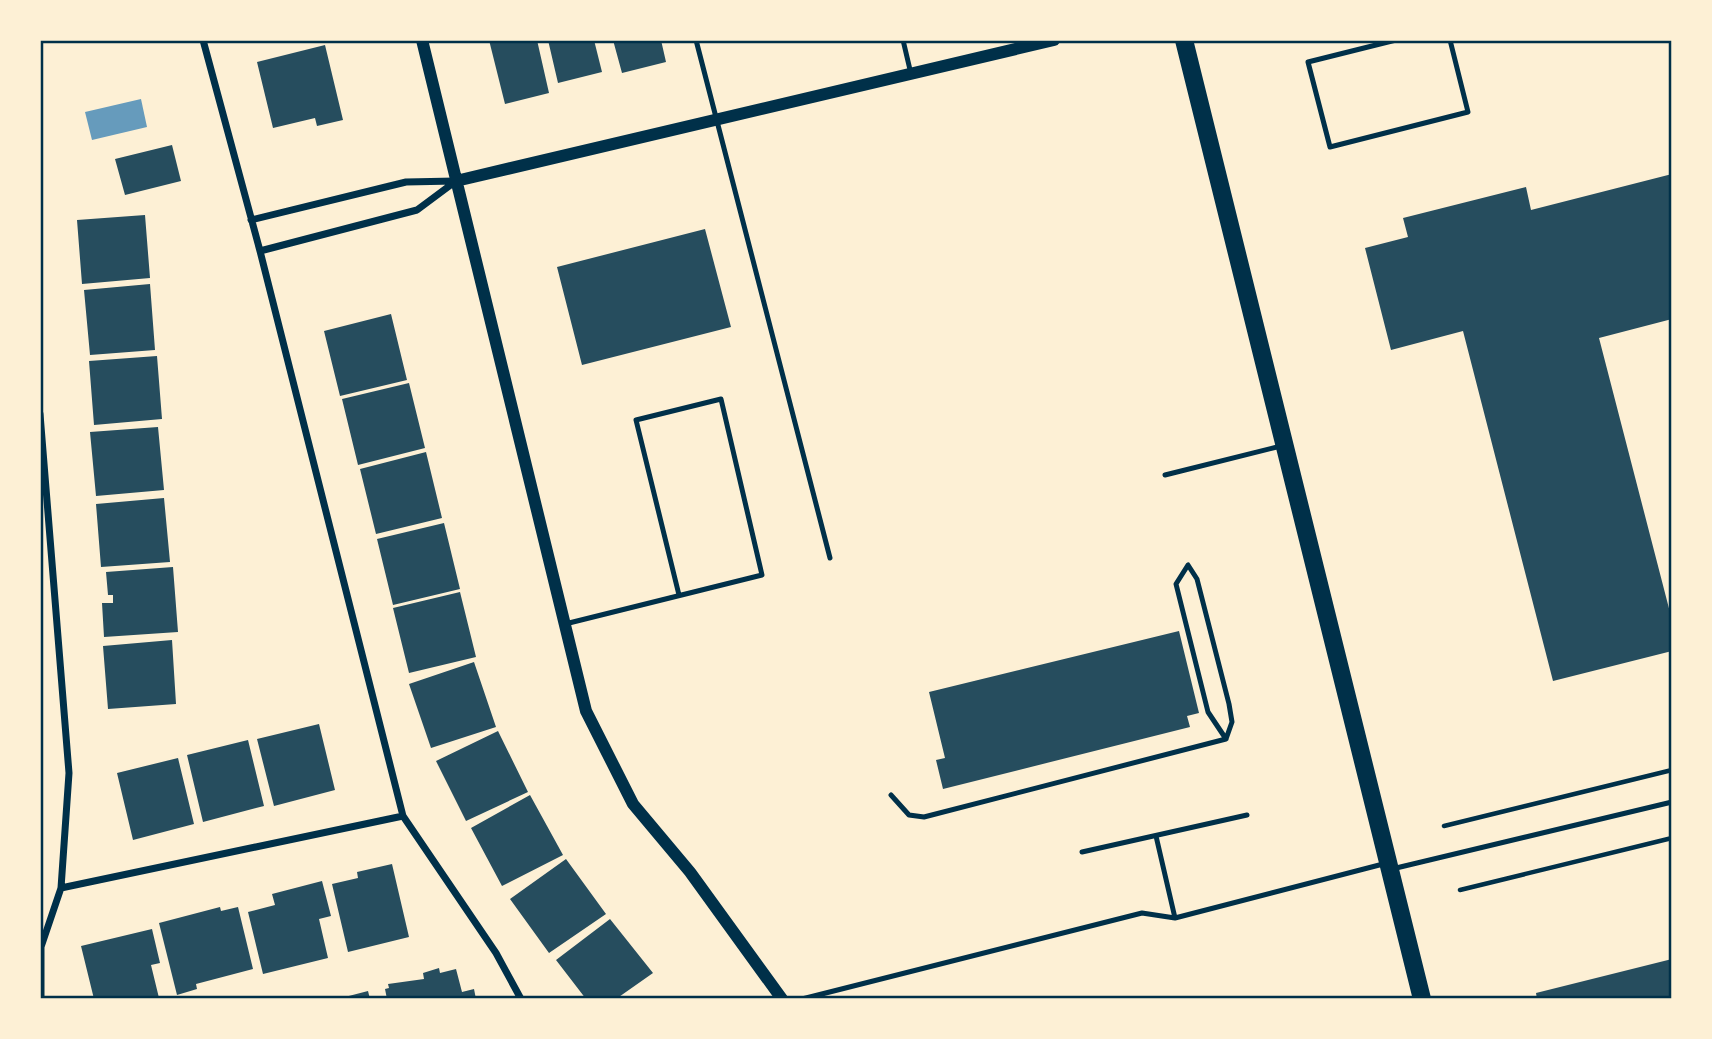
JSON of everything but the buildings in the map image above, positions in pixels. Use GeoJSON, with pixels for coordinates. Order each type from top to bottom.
{"type":"FeatureCollection","features":[{"type":"Feature","properties":{"kind":"main road"},"geometry":{"type":"LineString","coordinates":[[1184,40],[1422,999]]}},
{"type":"Feature","properties":{"kind":"street"},"geometry":{"type":"LineString","coordinates":[[203,40],[260,251],[403,816],[496,953],[521,999]]}},
{"type":"Feature","properties":{"kind":"street"},"geometry":{"type":"LineString","coordinates":[[422,40],[586,711],[633,804],[690,872],[782,999]]}},
{"type":"Feature","properties":{"kind":"street"},"geometry":{"type":"LineString","coordinates":[[251,220],[406,182],[456,181],[1054,40]]}},
{"type":"Feature","properties":{"kind":"street"},"geometry":{"type":"LineString","coordinates":[[260,251],[416,210],[456,181]]}},
{"type":"Feature","properties":{"kind":"street"},"geometry":{"type":"LineString","coordinates":[[40,414],[69,773],[61,888],[41,947],[41,999]]}},
{"type":"Feature","properties":{"kind":"street"},"geometry":{"type":"LineString","coordinates":[[61,888],[403,816]]}},
{"type":"Feature","properties":{"kind":"lane"},"geometry":{"type":"LineString","coordinates":[[696,40],[830,558]]}},
{"type":"Feature","properties":{"kind":"lane"},"geometry":{"type":"LineString","coordinates":[[903,40],[911,74]]}},
{"type":"Feature","properties":{"kind":"lane"},"geometry":{"type":"LineString","coordinates":[[1396,40],[1308,62],[1330,147],[1468,112],[1450,40]]}},
{"type":"Feature","properties":{"kind":"lane"},"geometry":{"type":"LineString","coordinates":[[565,624],[762,575],[721,400],[636,420],[679,595]]}},
{"type":"Feature","properties":{"kind":"lane"},"geometry":{"type":"LineString","coordinates":[[1165,475],[1285,445]]}},
{"type":"Feature","properties":{"kind":"lane"},"geometry":{"type":"LineString","coordinates":[[1188,565],[1196,579],[1229,704],[1232,722],[1226,739],[1208,712],[1176,584],[1188,565]]}},
{"type":"Feature","properties":{"kind":"lane"},"geometry":{"type":"LineString","coordinates":[[891,795],[909,814],[924,817],[1226,739]]}},
{"type":"Feature","properties":{"kind":"lane"},"geometry":{"type":"LineString","coordinates":[[802,999],[1142,913],[1175,918],[1672,802]]}},
{"type":"Feature","properties":{"kind":"lane"},"geometry":{"type":"LineString","coordinates":[[1082,852],[1247,815]]}},
{"type":"Feature","properties":{"kind":"lane"},"geometry":{"type":"LineString","coordinates":[[1156,836],[1175,918]]}},
{"type":"Feature","properties":{"kind":"path"},"geometry":{"type":"LineString","coordinates":[[1444,826],[1672,770]]}},
{"type":"Feature","properties":{"kind":"path"},"geometry":{"type":"LineString","coordinates":[[1460,890],[1672,838]]}},
{"type":"Feature","properties":{"kind":"water"},"geometry":{"type":"Polygon","coordinates":[[[141,99],[147,127],[92,140],[85,112],[141,99]]]}}]}
